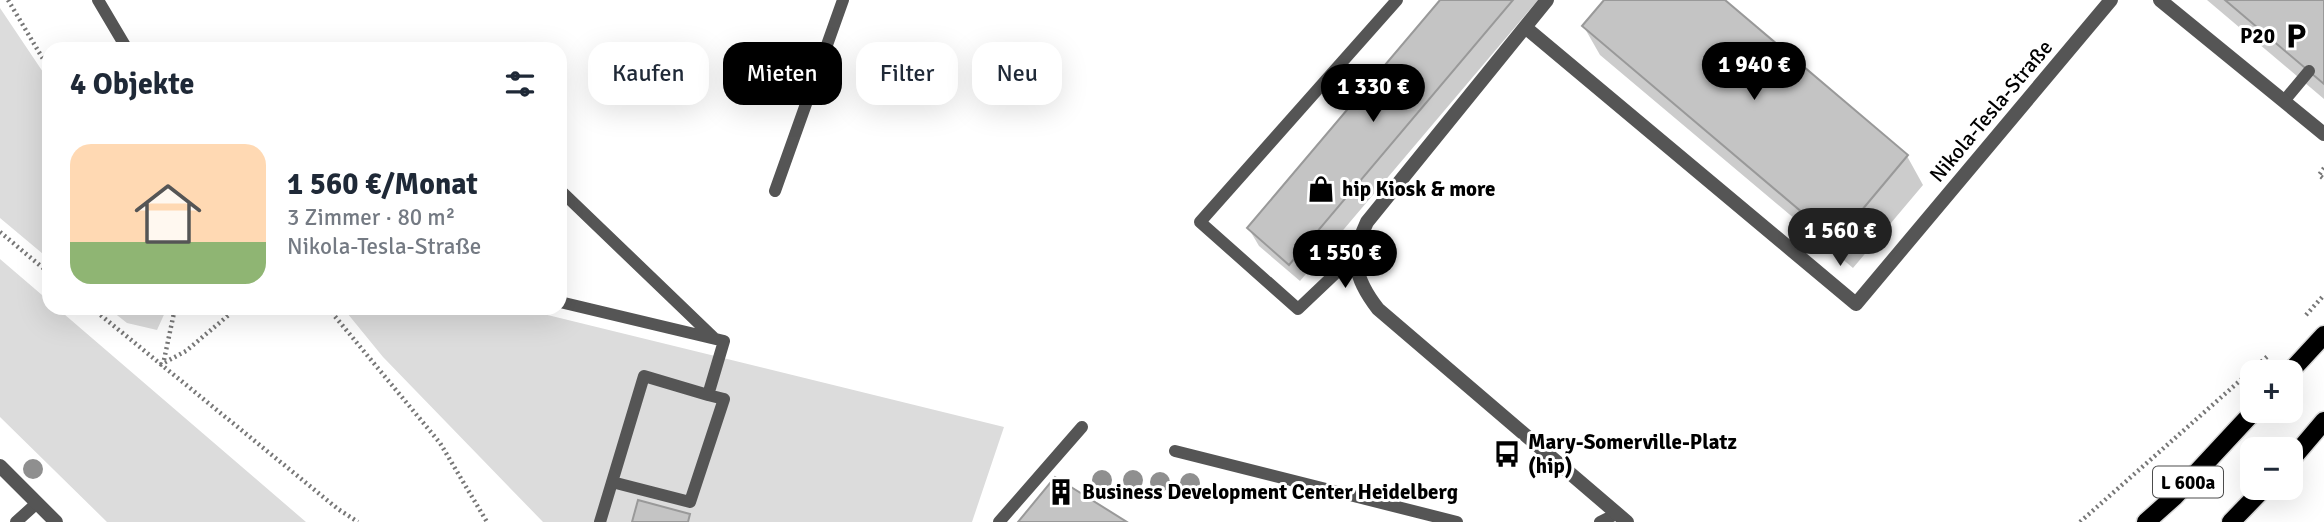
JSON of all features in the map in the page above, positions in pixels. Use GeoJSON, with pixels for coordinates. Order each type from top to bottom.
{"type":"FeatureCollection","features":[{"type":"Feature","properties":{"kind":"main road"},"geometry":{"type":"LineString","coordinates":[[2301,360],[2324,335]]}},
{"type":"Feature","properties":{"kind":"main road"},"geometry":{"type":"LineString","coordinates":[[2303,446],[2324,421]]}},
{"type":"Feature","properties":{"kind":"main road","name":"L 600a"},"geometry":{"type":"LineString","coordinates":[[2146,522],[2174,497],[2243,423]]}},
{"type":"Feature","properties":{"kind":"main road","name":"L 600a"},"geometry":{"type":"LineString","coordinates":[[2231,522],[2252,500]]}},
{"type":"Feature","properties":{"kind":"street"},"geometry":{"type":"LineString","coordinates":[[1547,0],[1367,222],[1356,254],[1361,283],[1378,309],[1622,518]]}},
{"type":"Feature","properties":{"kind":"street","name":"Nikola-Tesla-Straße"},"geometry":{"type":"LineString","coordinates":[[1525,27],[1856,304],[2111,0]]}},
{"type":"Feature","properties":{"kind":"street"},"geometry":{"type":"LineString","coordinates":[[2160,0],[2324,134]]}},
{"type":"Feature","properties":{"kind":"street"},"geometry":{"type":"LineString","coordinates":[[0,466],[56,522]]}},
{"type":"Feature","properties":{"kind":"lane"},"geometry":{"type":"LineString","coordinates":[[98,0],[123,42]]}},
{"type":"Feature","properties":{"kind":"lane"},"geometry":{"type":"LineString","coordinates":[[775,191],[843,0]]}},
{"type":"Feature","properties":{"kind":"lane"},"geometry":{"type":"LineString","coordinates":[[1356,254],[1298,309],[1200,222],[1397,0]]}},
{"type":"Feature","properties":{"kind":"lane"},"geometry":{"type":"LineString","coordinates":[[2284,101],[2309,71]]}},
{"type":"Feature","properties":{"kind":"lane"},"geometry":{"type":"LineString","coordinates":[[567,197],[714,339]]}},
{"type":"Feature","properties":{"kind":"lane"},"geometry":{"type":"LineString","coordinates":[[567,304],[724,341],[708,395]]}},
{"type":"Feature","properties":{"kind":"lane"},"geometry":{"type":"LineString","coordinates":[[600,522],[612,482],[644,376],[724,399],[690,502],[612,482]]}},
{"type":"Feature","properties":{"kind":"lane"},"geometry":{"type":"LineString","coordinates":[[999,522],[1082,427]]}},
{"type":"Feature","properties":{"kind":"lane"},"geometry":{"type":"LineString","coordinates":[[1175,451],[1457,522]]}},
{"type":"Feature","properties":{"kind":"lane"},"geometry":{"type":"LineString","coordinates":[[16,522],[37,503]]}},
{"type":"Feature","properties":{"kind":"lane"},"geometry":{"type":"LineString","coordinates":[[1600,522],[1622,518]]}},
{"type":"Feature","properties":{"kind":"path"},"geometry":{"type":"LineString","coordinates":[[8,0],[42,56]]}},
{"type":"Feature","properties":{"kind":"path"},"geometry":{"type":"LineString","coordinates":[[2324,168],[2319,176],[2324,179]]}},
{"type":"Feature","properties":{"kind":"path"},"geometry":{"type":"LineString","coordinates":[[0,232],[42,267]]}},
{"type":"Feature","properties":{"kind":"path"},"geometry":{"type":"LineString","coordinates":[[2306,316],[2324,295]]}},
{"type":"Feature","properties":{"kind":"path"},"geometry":{"type":"LineString","coordinates":[[101,315],[338,509],[358,522]]}},
{"type":"Feature","properties":{"kind":"path"},"geometry":{"type":"LineString","coordinates":[[162,363],[173,315]]}},
{"type":"Feature","properties":{"kind":"path"},"geometry":{"type":"LineString","coordinates":[[162,363],[186,351],[229,315]]}},
{"type":"Feature","properties":{"kind":"path"},"geometry":{"type":"LineString","coordinates":[[333,315],[440,443],[487,522]]}},
{"type":"Feature","properties":{"kind":"path"},"geometry":{"type":"LineString","coordinates":[[2080,522],[2278,347]]}},
{"type":"Feature","properties":{"kind":"shaded area"},"geometry":{"type":"Polygon","coordinates":[[[0,8],[42,71],[42,253],[0,218],[0,8]]]}},
{"type":"Feature","properties":{"kind":"shaded area"},"geometry":{"type":"Polygon","coordinates":[[[0,259],[42,295],[42,315],[65,315],[306,522],[107,522],[0,417],[0,259]]]}},
{"type":"Feature","properties":{"kind":"shaded area"},"geometry":{"type":"Polygon","coordinates":[[[117,315],[164,315],[157,330],[127,323],[117,315]]]}},
{"type":"Feature","properties":{"kind":"shaded area"},"geometry":{"type":"Polygon","coordinates":[[[349,315],[548,315],[1004,427],[972,522],[543,522],[383,357],[349,315]]]}},
{"type":"Feature","properties":{"kind":"building"},"geometry":{"type":"Polygon","coordinates":[[[1440,0],[1513,0],[1289,265],[1247,228],[1440,0]]]}},
{"type":"Feature","properties":{"kind":"building"},"geometry":{"type":"Polygon","coordinates":[[[1604,0],[1725,0],[1908,155],[1836,241],[1582,26],[1604,0]]]}},
{"type":"Feature","properties":{"kind":"building","name":"P20"},"geometry":{"type":"Polygon","coordinates":[[[2225,0],[2324,0],[2324,84],[2225,0]]]}},
{"type":"Feature","properties":{"kind":"building","name":"Business Development Center Heidelberg"},"geometry":{"type":"Polygon","coordinates":[[[1055,477],[1127,522],[1018,522],[1055,477]]]}},
{"type":"Feature","properties":{"kind":"building"},"geometry":{"type":"Polygon","coordinates":[[[638,500],[690,514],[688,522],[632,522],[638,500]]]}},
{"type":"Feature","properties":{"kind":"place","name":"P20"},"geometry":{"type":"Point","coordinates":[2296,36]}},
{"type":"Feature","properties":{"kind":"place","name":"hip Kiosk & more"},"geometry":{"type":"Point","coordinates":[1321,189]}},
{"type":"Feature","properties":{"kind":"place","name":"Mary-Somerville-Platz (hip)"},"geometry":{"type":"Point","coordinates":[1507,454]}},
{"type":"Feature","properties":{"kind":"place","name":"Business Development Center Heidelberg"},"geometry":{"type":"Point","coordinates":[1061,492]}}]}
